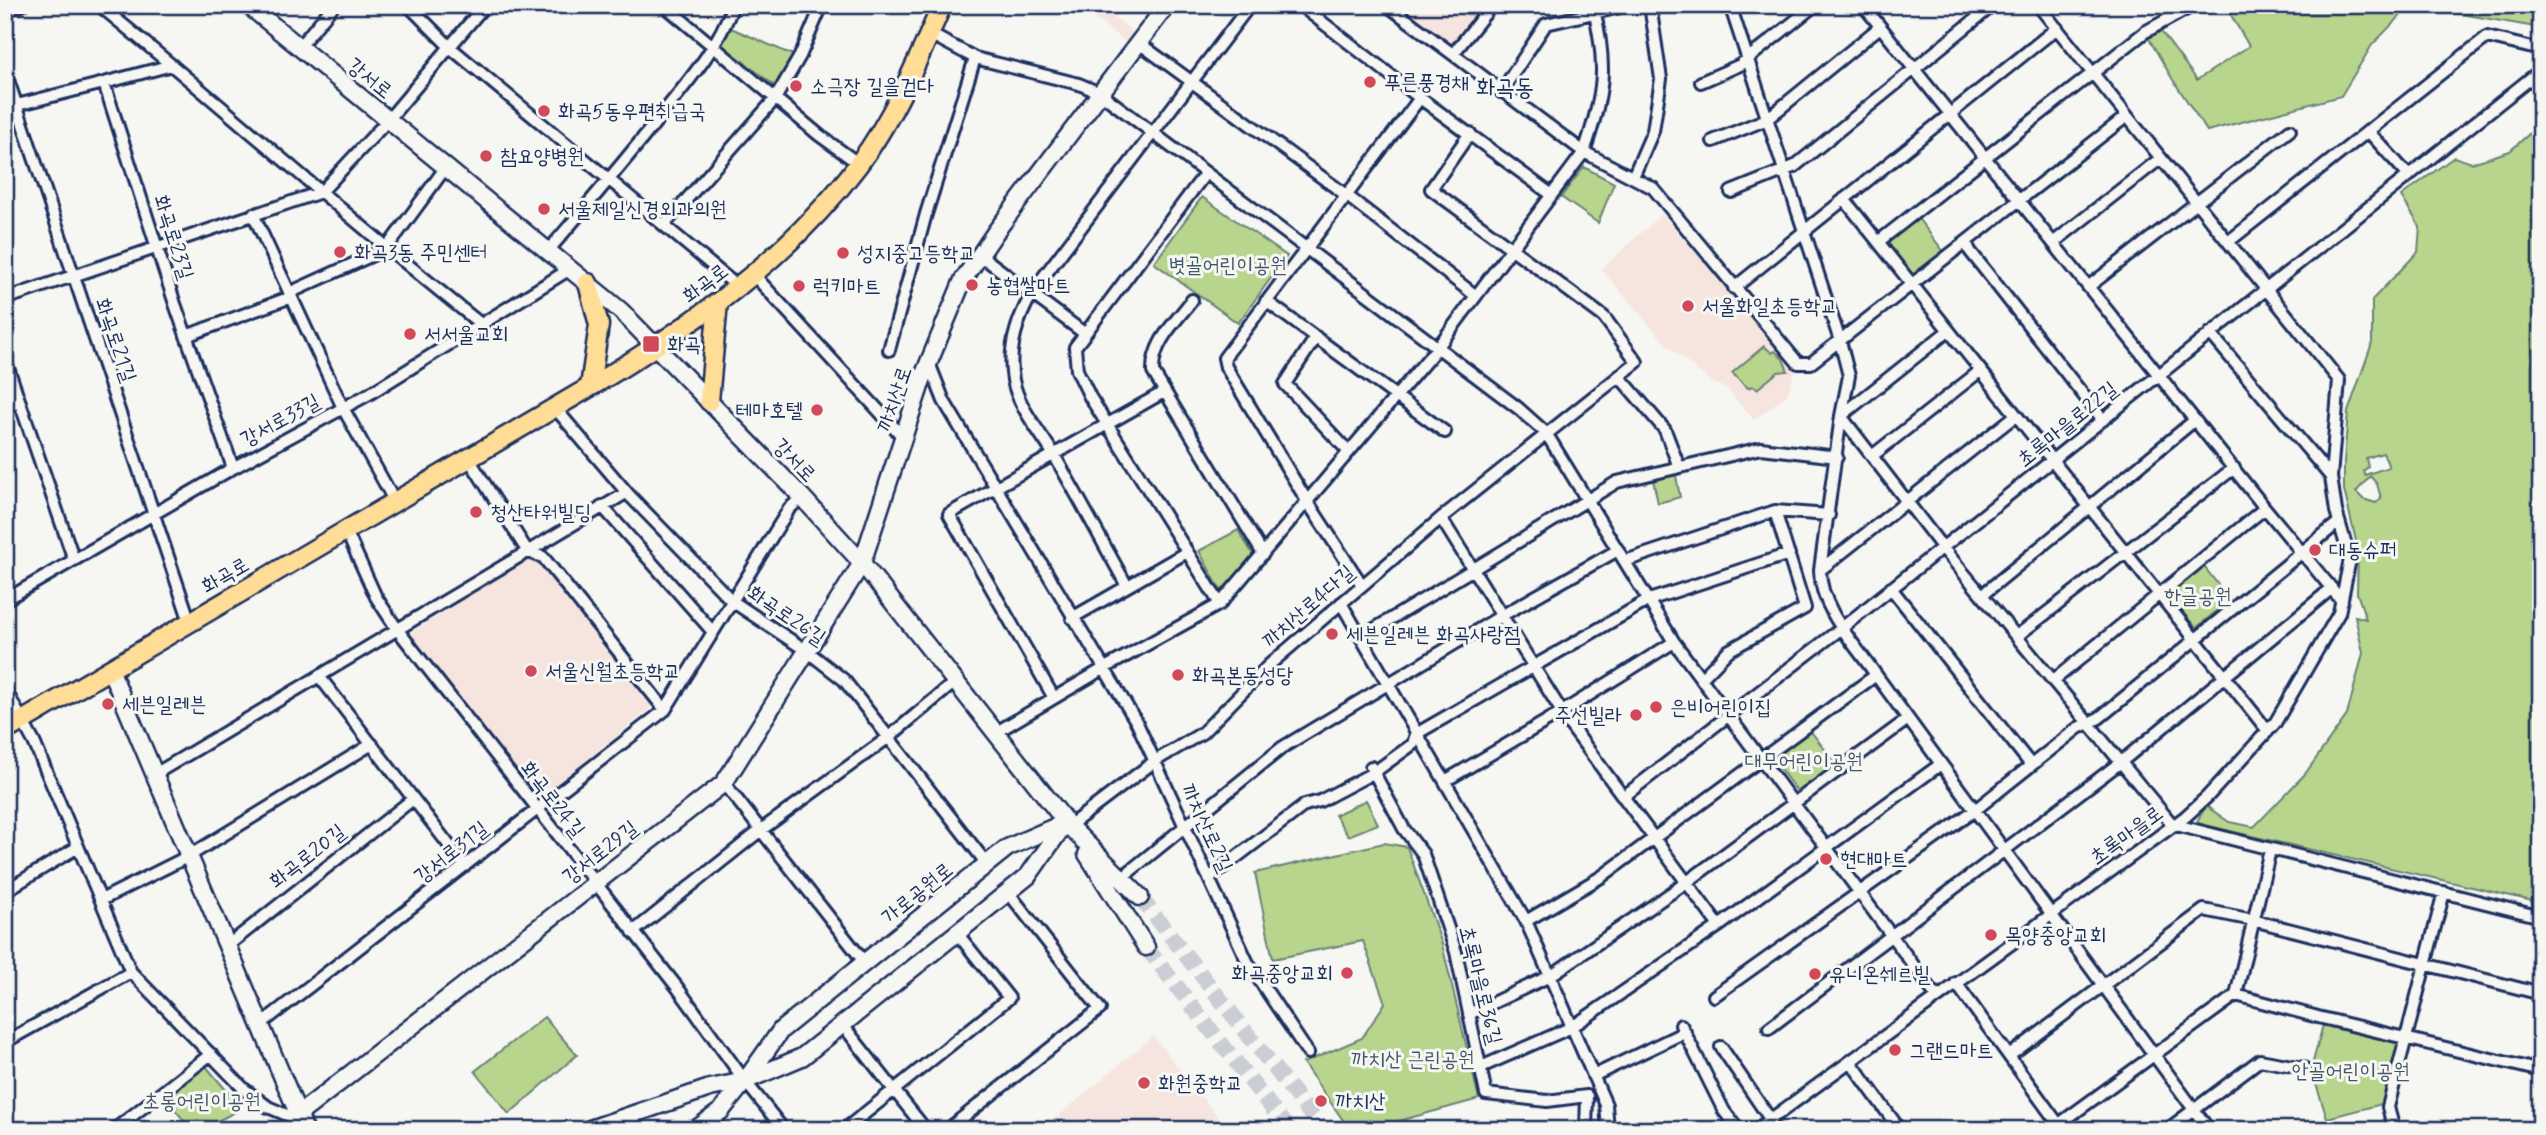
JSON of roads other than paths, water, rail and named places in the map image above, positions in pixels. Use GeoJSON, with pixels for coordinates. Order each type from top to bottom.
{"type":"FeatureCollection","features":[{"type":"Feature","properties":{"kind":"main road","name":"강서로"},"geometry":{"type":"LineString","coordinates":[[248,5],[621,312],[802,497],[862,563],[1068,824],[1140,897]]}},
{"type":"Feature","properties":{"kind":"main road","name":"화곡로"},"geometry":{"type":"LineString","coordinates":[[5,731],[656,348],[738,287],[794,240],[859,164],[905,87],[942,5]]}},
{"type":"Feature","properties":{"kind":"main road","name":"까치산로"},"geometry":{"type":"LineString","coordinates":[[862,563],[929,363],[963,280],[1167,5]]}},
{"type":"Feature","properties":{"kind":"main road"},"geometry":{"type":"LineString","coordinates":[[588,284],[599,324],[590,387]]}},
{"type":"Feature","properties":{"kind":"main road"},"geometry":{"type":"LineString","coordinates":[[709,401],[718,302]]}},
{"type":"Feature","properties":{"kind":"main road","name":"강서로29길"},"geometry":{"type":"LineString","coordinates":[[301,1122],[595,883],[724,783],[862,563]]}},
{"type":"Feature","properties":{"kind":"main road"},"geometry":{"type":"LineString","coordinates":[[110,669],[301,1122]]}},
{"type":"Feature","properties":{"kind":"main road","name":"강서로"},"geometry":{"type":"LineString","coordinates":[[1068,824],[1146,947]]}},
{"type":"Feature","properties":{"kind":"main road","name":"가로공원로"},"geometry":{"type":"LineString","coordinates":[[695,1130],[721,1111],[782,1030],[1007,848],[1068,824]]}},
{"type":"Feature","properties":{"kind":"main road","name":"가로공원로"},"geometry":{"type":"LineString","coordinates":[[587,1130],[710,1088],[745,1082],[802,1057],[1028,876],[1068,824]]}},
{"type":"Feature","properties":{"kind":"street"},"geometry":{"type":"LineString","coordinates":[[5,10],[22,5]]}},
{"type":"Feature","properties":{"kind":"street"},"geometry":{"type":"LineString","coordinates":[[99,5],[386,249],[482,325]]}},
{"type":"Feature","properties":{"kind":"street"},"geometry":{"type":"LineString","coordinates":[[299,47],[334,5]]}},
{"type":"Feature","properties":{"kind":"street"},"geometry":{"type":"LineString","coordinates":[[408,5],[451,48],[738,287]]}},
{"type":"Feature","properties":{"kind":"street"},"geometry":{"type":"LineString","coordinates":[[5,299],[321,192],[388,120],[485,5]]}},
{"type":"Feature","properties":{"kind":"street"},"geometry":{"type":"LineString","coordinates":[[664,5],[819,135],[859,164]]}},
{"type":"Feature","properties":{"kind":"street"},"geometry":{"type":"LineString","coordinates":[[548,251],[698,71],[726,26],[733,5]]}},
{"type":"Feature","properties":{"kind":"street"},"geometry":{"type":"LineString","coordinates":[[664,225],[775,99],[800,56],[822,5]]}},
{"type":"Feature","properties":{"kind":"street"},"geometry":{"type":"LineString","coordinates":[[1127,586],[1022,403],[1013,382],[1012,345],[1016,327],[1031,294],[1250,5]]}},
{"type":"Feature","properties":{"kind":"street"},"geometry":{"type":"LineString","coordinates":[[1300,5],[1552,195]]}},
{"type":"Feature","properties":{"kind":"street"},"geometry":{"type":"LineString","coordinates":[[1387,5],[1584,152],[1653,187],[1798,363],[1811,363],[2127,116]]}},
{"type":"Feature","properties":{"kind":"street"},"geometry":{"type":"LineString","coordinates":[[1453,54],[1492,5]]}},
{"type":"Feature","properties":{"kind":"street"},"geometry":{"type":"LineString","coordinates":[[1501,92],[1546,24],[1594,9],[1629,5]]}},
{"type":"Feature","properties":{"kind":"street"},"geometry":{"type":"LineString","coordinates":[[1633,177],[1653,131],[1661,79],[1650,5]]}},
{"type":"Feature","properties":{"kind":"street"},"geometry":{"type":"LineString","coordinates":[[1730,5],[1840,341],[1849,376],[1820,570],[1820,583],[1826,600],[1876,675],[2209,1130]]}},
{"type":"Feature","properties":{"kind":"street"},"geometry":{"type":"LineString","coordinates":[[1701,82],[1740,65],[1815,5]]}},
{"type":"Feature","properties":{"kind":"street"},"geometry":{"type":"LineString","coordinates":[[1863,5],[2342,601]]}},
{"type":"Feature","properties":{"kind":"street"},"geometry":{"type":"LineString","coordinates":[[1731,192],[1795,166],[1993,5]]}},
{"type":"Feature","properties":{"kind":"street","name":"초록마을로"},"geometry":{"type":"LineString","coordinates":[[1756,1130],[2185,817],[2275,723],[2339,613],[2350,559],[2339,522],[2331,477],[2339,380],[2038,5]]}},
{"type":"Feature","properties":{"kind":"street"},"geometry":{"type":"LineString","coordinates":[[1878,242],[2145,32],[2194,5]]}},
{"type":"Feature","properties":{"kind":"street"},"geometry":{"type":"LineString","coordinates":[[995,733],[1220,604],[1437,348],[1584,152],[1601,92],[1604,52],[1594,9]]}},
{"type":"Feature","properties":{"kind":"street"},"geometry":{"type":"LineString","coordinates":[[1713,141],[1767,119],[1880,27]]}},
{"type":"Feature","properties":{"kind":"street"},"geometry":{"type":"LineString","coordinates":[[1734,288],[2057,28]]}},
{"type":"Feature","properties":{"kind":"street"},"geometry":{"type":"LineString","coordinates":[[930,34],[975,58],[1100,93],[1518,408],[1546,433],[1674,642],[1937,997]]}},
{"type":"Feature","properties":{"kind":"street"},"geometry":{"type":"LineString","coordinates":[[2228,242],[2487,37],[2541,50]]}},
{"type":"Feature","properties":{"kind":"street"},"geometry":{"type":"LineString","coordinates":[[1139,43],[1346,195],[1476,296]]}},
{"type":"Feature","properties":{"kind":"street"},"geometry":{"type":"LineString","coordinates":[[888,350],[926,214],[975,58]]}},
{"type":"Feature","properties":{"kind":"street"},"geometry":{"type":"LineString","coordinates":[[5,107],[172,65]]}},
{"type":"Feature","properties":{"kind":"street","name":"초록마을로22길"},"geometry":{"type":"LineString","coordinates":[[1623,797],[1843,627],[2541,70]]}},
{"type":"Feature","properties":{"kind":"street","name":"화곡로21길"},"geometry":{"type":"LineString","coordinates":[[5,71],[190,622]]}},
{"type":"Feature","properties":{"kind":"street","name":"화곡로23길"},"geometry":{"type":"LineString","coordinates":[[104,83],[186,336],[233,468]]}},
{"type":"Feature","properties":{"kind":"street"},"geometry":{"type":"LineString","coordinates":[[1362,585],[1307,501],[1226,367],[1224,358],[1420,98]]}},
{"type":"Feature","properties":{"kind":"street"},"geometry":{"type":"LineString","coordinates":[[2088,287],[2290,130]]}},
{"type":"Feature","properties":{"kind":"street"},"geometry":{"type":"LineString","coordinates":[[2368,131],[2409,176]]}},
{"type":"Feature","properties":{"kind":"street"},"geometry":{"type":"LineString","coordinates":[[1470,134],[1431,189],[1511,248]]}},
{"type":"Feature","properties":{"kind":"street"},"geometry":{"type":"LineString","coordinates":[[2053,243],[2161,158]]}},
{"type":"Feature","properties":{"kind":"street"},"geometry":{"type":"LineString","coordinates":[[186,336],[290,295],[386,249],[446,167]]}},
{"type":"Feature","properties":{"kind":"street"},"geometry":{"type":"LineString","coordinates":[[1205,174],[1075,347],[1077,370],[1108,425],[1220,604]]}},
{"type":"Feature","properties":{"kind":"street"},"geometry":{"type":"LineString","coordinates":[[1844,199],[2268,731]]}},
{"type":"Feature","properties":{"kind":"street"},"geometry":{"type":"LineString","coordinates":[[253,214],[343,408],[395,502]]}},
{"type":"Feature","properties":{"kind":"street"},"geometry":{"type":"LineString","coordinates":[[1966,242],[1970,251],[2103,419]]}},
{"type":"Feature","properties":{"kind":"street","name":"까치산로4다길"},"geometry":{"type":"LineString","coordinates":[[1068,824],[1155,761],[1202,733],[1269,665],[1441,517],[1637,362],[1604,317],[1511,248]]}},
{"type":"Feature","properties":{"kind":"street"},"geometry":{"type":"LineString","coordinates":[[980,255],[1084,333]]}},
{"type":"Feature","properties":{"kind":"street","name":"강서로33길"},"geometry":{"type":"LineString","coordinates":[[5,600],[233,468],[343,408],[570,269]]}},
{"type":"Feature","properties":{"kind":"street","name":"화곡로"},"geometry":{"type":"LineString","coordinates":[[753,274],[903,437]]}},
{"type":"Feature","properties":{"kind":"street"},"geometry":{"type":"LineString","coordinates":[[1192,300],[1157,345],[1153,372],[1263,554]]}},
{"type":"Feature","properties":{"kind":"street"},"geometry":{"type":"LineString","coordinates":[[1266,301],[1445,432]]}},
{"type":"Feature","properties":{"kind":"street"},"geometry":{"type":"LineString","coordinates":[[1841,416],[1948,331]]}},
{"type":"Feature","properties":{"kind":"street","name":"초록마을로"},"geometry":{"type":"LineString","coordinates":[[2210,333],[2331,477]]}},
{"type":"Feature","properties":{"kind":"street"},"geometry":{"type":"LineString","coordinates":[[1316,338],[1285,384],[1349,452]]}},
{"type":"Feature","properties":{"kind":"street"},"geometry":{"type":"LineString","coordinates":[[5,359],[74,560]]}},
{"type":"Feature","properties":{"kind":"street","name":"까치산로2길"},"geometry":{"type":"LineString","coordinates":[[929,363],[944,401],[1137,723],[1248,962],[1308,1053]]}},
{"type":"Feature","properties":{"kind":"street"},"geometry":{"type":"LineString","coordinates":[[1872,456],[1980,371]]}},
{"type":"Feature","properties":{"kind":"street"},"geometry":{"type":"LineString","coordinates":[[1619,376],[1665,430],[1679,467]]}},
{"type":"Feature","properties":{"kind":"street"},"geometry":{"type":"LineString","coordinates":[[1054,698],[949,514],[1164,392]]}},
{"type":"Feature","properties":{"kind":"street"},"geometry":{"type":"LineString","coordinates":[[5,407],[20,402]]}},
{"type":"Feature","properties":{"kind":"street","name":"화곡로26길"},"geometry":{"type":"LineString","coordinates":[[555,408],[626,493],[732,601],[807,651],[844,680],[987,864]]}},
{"type":"Feature","properties":{"kind":"street"},"geometry":{"type":"LineString","coordinates":[[1841,416],[1942,547],[2172,824],[2541,917]]}},
{"type":"Feature","properties":{"kind":"street"},"geometry":{"type":"LineString","coordinates":[[1820,570],[2015,416]]}},
{"type":"Feature","properties":{"kind":"street"},"geometry":{"type":"LineString","coordinates":[[1982,595],[2195,421]]}},
{"type":"Feature","properties":{"kind":"street"},"geometry":{"type":"LineString","coordinates":[[1361,637],[1617,482],[1761,448],[1837,457]]}},
{"type":"Feature","properties":{"kind":"street"},"geometry":{"type":"LineString","coordinates":[[468,459],[528,552],[543,557],[665,710]]}},
{"type":"Feature","properties":{"kind":"street"},"geometry":{"type":"LineString","coordinates":[[2017,636],[2234,468]]}},
{"type":"Feature","properties":{"kind":"street"},"geometry":{"type":"LineString","coordinates":[[155,774],[626,493]]}},
{"type":"Feature","properties":{"kind":"street","name":"강서로31길"},"geometry":{"type":"LineString","coordinates":[[261,1024],[665,710],[789,509],[802,497]]}},
{"type":"Feature","properties":{"kind":"street"},"geometry":{"type":"LineString","coordinates":[[602,506],[713,632]]}},
{"type":"Feature","properties":{"kind":"street"},"geometry":{"type":"LineString","coordinates":[[2054,680],[2265,508]]}},
{"type":"Feature","properties":{"kind":"street"},"geometry":{"type":"LineString","coordinates":[[1130,870],[1283,747],[1502,616],[1622,555],[1775,511],[1829,514]]}},
{"type":"Feature","properties":{"kind":"street"},"geometry":{"type":"LineString","coordinates":[[1702,678],[1728,651],[1805,608],[1775,511]]}},
{"type":"Feature","properties":{"kind":"street"},"geometry":{"type":"LineString","coordinates":[[1441,517],[1562,712],[1719,926]]}},
{"type":"Feature","properties":{"kind":"street"},"geometry":{"type":"LineString","coordinates":[[1714,996],[1975,810],[2078,728],[2099,718],[2339,522]]}},
{"type":"Feature","properties":{"kind":"street","name":"화곡로24길"},"geometry":{"type":"LineString","coordinates":[[346,531],[376,597],[397,629],[634,932],[745,1082],[784,1130]]}},
{"type":"Feature","properties":{"kind":"street"},"geometry":{"type":"LineString","coordinates":[[1072,618],[1187,552]]}},
{"type":"Feature","properties":{"kind":"street"},"geometry":{"type":"LineString","coordinates":[[1209,878],[1305,805],[1320,800],[1372,770],[1413,744],[1416,734],[1532,665],[1649,600],[1789,554]]}},
{"type":"Feature","properties":{"kind":"street"},"geometry":{"type":"LineString","coordinates":[[1891,588],[2031,765]]}},
{"type":"Feature","properties":{"kind":"street"},"geometry":{"type":"LineString","coordinates":[[1769,1028],[2121,762],[2331,589]]}},
{"type":"Feature","properties":{"kind":"street"},"geometry":{"type":"LineString","coordinates":[[1341,603],[1526,921],[1606,1105],[1608,1130]]}},
{"type":"Feature","properties":{"kind":"street"},"geometry":{"type":"LineString","coordinates":[[1445,781],[1674,642]]}},
{"type":"Feature","properties":{"kind":"street"},"geometry":{"type":"LineString","coordinates":[[1526,921],[1601,877],[1876,675]]}},
{"type":"Feature","properties":{"kind":"street"},"geometry":{"type":"LineString","coordinates":[[319,676],[465,866]]}},
{"type":"Feature","properties":{"kind":"street"},"geometry":{"type":"LineString","coordinates":[[634,932],[761,830],[889,737],[955,682]]}},
{"type":"Feature","properties":{"kind":"street"},"geometry":{"type":"LineString","coordinates":[[5,689],[34,742],[131,972],[244,1089],[268,1107],[301,1122]]}},
{"type":"Feature","properties":{"kind":"street"},"geometry":{"type":"LineString","coordinates":[[1469,1014],[1549,976],[1687,882],[1908,719]]}},
{"type":"Feature","properties":{"kind":"street"},"geometry":{"type":"LineString","coordinates":[[101,901],[189,856],[372,744]]}},
{"type":"Feature","properties":{"kind":"street"},"geometry":{"type":"LineString","coordinates":[[1481,1067],[1572,1027],[1719,926],[1941,764]]}},
{"type":"Feature","properties":{"kind":"street","name":"초록마을로36길"},"geometry":{"type":"LineString","coordinates":[[1372,770],[1404,829],[1423,855],[1456,952],[1486,1094],[1547,1101],[1587,1096]]}},
{"type":"Feature","properties":{"kind":"street"},"geometry":{"type":"LineString","coordinates":[[724,783],[865,963]]}},
{"type":"Feature","properties":{"kind":"street","name":"화곡로20길"},"geometry":{"type":"LineString","coordinates":[[227,946],[413,799]]}},
{"type":"Feature","properties":{"kind":"street"},"geometry":{"type":"LineString","coordinates":[[5,891],[78,847]]}},
{"type":"Feature","properties":{"kind":"street"},"geometry":{"type":"LineString","coordinates":[[1956,983],[2058,1128],[2236,995],[2270,850]]}},
{"type":"Feature","properties":{"kind":"street"},"geometry":{"type":"LineString","coordinates":[[947,1130],[1100,1009],[1008,892]]}},
{"type":"Feature","properties":{"kind":"street"},"geometry":{"type":"LineString","coordinates":[[2394,1130],[2388,1107],[2444,892]]}},
{"type":"Feature","properties":{"kind":"street"},"geometry":{"type":"LineString","coordinates":[[2009,1056],[2204,910],[2253,920],[2541,994]]}},
{"type":"Feature","properties":{"kind":"street"},"geometry":{"type":"LineString","coordinates":[[851,1128],[1009,998],[957,933]]}},
{"type":"Feature","properties":{"kind":"street"},"geometry":{"type":"LineString","coordinates":[[5,1042],[131,972]]}},
{"type":"Feature","properties":{"kind":"street"},"geometry":{"type":"LineString","coordinates":[[2236,995],[2541,1071]]}},
{"type":"Feature","properties":{"kind":"street"},"geometry":{"type":"LineString","coordinates":[[842,1024],[926,1130]]}},
{"type":"Feature","properties":{"kind":"street"},"geometry":{"type":"LineString","coordinates":[[1593,1076],[1683,1028],[1724,1111],[1739,1130]]}},
{"type":"Feature","properties":{"kind":"street"},"geometry":{"type":"LineString","coordinates":[[1721,1047],[1770,1119]]}},
{"type":"Feature","properties":{"kind":"street"},"geometry":{"type":"LineString","coordinates":[[114,1130],[211,1054]]}},
{"type":"Feature","properties":{"kind":"street"},"geometry":{"type":"LineString","coordinates":[[2167,1130],[2260,1060],[2304,1068]]}},
{"type":"Feature","properties":{"kind":"street"},"geometry":{"type":"LineString","coordinates":[[1850,1061],[1900,1130]]}},
{"type":"Feature","properties":{"kind":"street"},"geometry":{"type":"LineString","coordinates":[[1586,1130],[1587,1096],[1600,1091]]}},
{"type":"Feature","properties":{"kind":"tunnel"},"geometry":{"type":"LineString","coordinates":[[1140,897],[1323,1130]]}},
{"type":"Feature","properties":{"kind":"tunnel"},"geometry":{"type":"LineString","coordinates":[[1146,947],[1289,1130]]}},
{"type":"Feature","properties":{"kind":"place","name":"푸른풍경채"},"geometry":{"type":"Point","coordinates":[1370,82]}},
{"type":"Feature","properties":{"kind":"place","name":"소극장 길을걷다"},"geometry":{"type":"Point","coordinates":[796,86]}},
{"type":"Feature","properties":{"kind":"place","name":"화곡5동우편취급국"},"geometry":{"type":"Point","coordinates":[544,111]}},
{"type":"Feature","properties":{"kind":"place","name":"참요양병원"},"geometry":{"type":"Point","coordinates":[486,156]}},
{"type":"Feature","properties":{"kind":"place","name":"서울제일신경외과의원"},"geometry":{"type":"Point","coordinates":[544,209]}},
{"type":"Feature","properties":{"kind":"place","name":"화곡3동 주민센터"},"geometry":{"type":"Point","coordinates":[340,252]}},
{"type":"Feature","properties":{"kind":"place","name":"성지중고등학교"},"geometry":{"type":"Point","coordinates":[843,253]}},
{"type":"Feature","properties":{"kind":"place","name":"농협쌀마트"},"geometry":{"type":"Point","coordinates":[972,285]}},
{"type":"Feature","properties":{"kind":"place","name":"럭키마트"},"geometry":{"type":"Point","coordinates":[799,286]}},
{"type":"Feature","properties":{"kind":"place","name":"서울화일초등학교"},"geometry":{"type":"Point","coordinates":[1688,306]}},
{"type":"Feature","properties":{"kind":"place","name":"서서울교회"},"geometry":{"type":"Point","coordinates":[410,334]}},
{"type":"Feature","properties":{"kind":"place","name":"화곡"},"geometry":{"type":"Point","coordinates":[651,344]}},
{"type":"Feature","properties":{"kind":"place","name":"테마호텔"},"geometry":{"type":"Point","coordinates":[817,410]}},
{"type":"Feature","properties":{"kind":"place","name":"청산타워빌딩"},"geometry":{"type":"Point","coordinates":[476,512]}},
{"type":"Feature","properties":{"kind":"place","name":"대동슈퍼"},"geometry":{"type":"Point","coordinates":[2315,550]}},
{"type":"Feature","properties":{"kind":"place","name":"세븐일레븐 화곡사랑점"},"geometry":{"type":"Point","coordinates":[1332,634]}},
{"type":"Feature","properties":{"kind":"place","name":"서울신월초등학교"},"geometry":{"type":"Point","coordinates":[531,671]}},
{"type":"Feature","properties":{"kind":"place","name":"화곡본동성당"},"geometry":{"type":"Point","coordinates":[1178,675]}},
{"type":"Feature","properties":{"kind":"place","name":"세븐일레븐"},"geometry":{"type":"Point","coordinates":[108,704]}},
{"type":"Feature","properties":{"kind":"place","name":"은비어린이집"},"geometry":{"type":"Point","coordinates":[1656,707]}},
{"type":"Feature","properties":{"kind":"place","name":"주선빌라"},"geometry":{"type":"Point","coordinates":[1636,715]}},
{"type":"Feature","properties":{"kind":"place","name":"현대마트"},"geometry":{"type":"Point","coordinates":[1826,859]}},
{"type":"Feature","properties":{"kind":"place","name":"목양중앙교회"},"geometry":{"type":"Point","coordinates":[1991,935]}},
{"type":"Feature","properties":{"kind":"place","name":"화곡중앙교회"},"geometry":{"type":"Point","coordinates":[1347,973]}},
{"type":"Feature","properties":{"kind":"place","name":"유니온쉐르빌"},"geometry":{"type":"Point","coordinates":[1815,974]}},
{"type":"Feature","properties":{"kind":"place","name":"그랜드마트"},"geometry":{"type":"Point","coordinates":[1895,1050]}},
{"type":"Feature","properties":{"kind":"place","name":"화원중학교"},"geometry":{"type":"Point","coordinates":[1144,1083]}},
{"type":"Feature","properties":{"kind":"place","name":"까치산"},"geometry":{"type":"Point","coordinates":[1321,1101]}},
{"type":"Feature","properties":{"kind":"district","name":"화곡동"},"geometry":{"type":"Point","coordinates":[1505,87]}},
{"type":"Feature","properties":{"kind":"park label","name":"볏골어린이공원"},"geometry":{"type":"Point","coordinates":[1228,265]}},
{"type":"Feature","properties":{"kind":"park label","name":"한글공원"},"geometry":{"type":"Point","coordinates":[2198,596]}},
{"type":"Feature","properties":{"kind":"park label","name":"대무어린이공원"},"geometry":{"type":"Point","coordinates":[1804,761]}},
{"type":"Feature","properties":{"kind":"park label","name":"까치산 근린공원"},"geometry":{"type":"Point","coordinates":[1413,1059]}},
{"type":"Feature","properties":{"kind":"park label","name":"안골어린이공원"},"geometry":{"type":"Point","coordinates":[2351,1071]}},
{"type":"Feature","properties":{"kind":"park label","name":"초롱어린이공원"},"geometry":{"type":"Point","coordinates":[202,1101]}}]}
